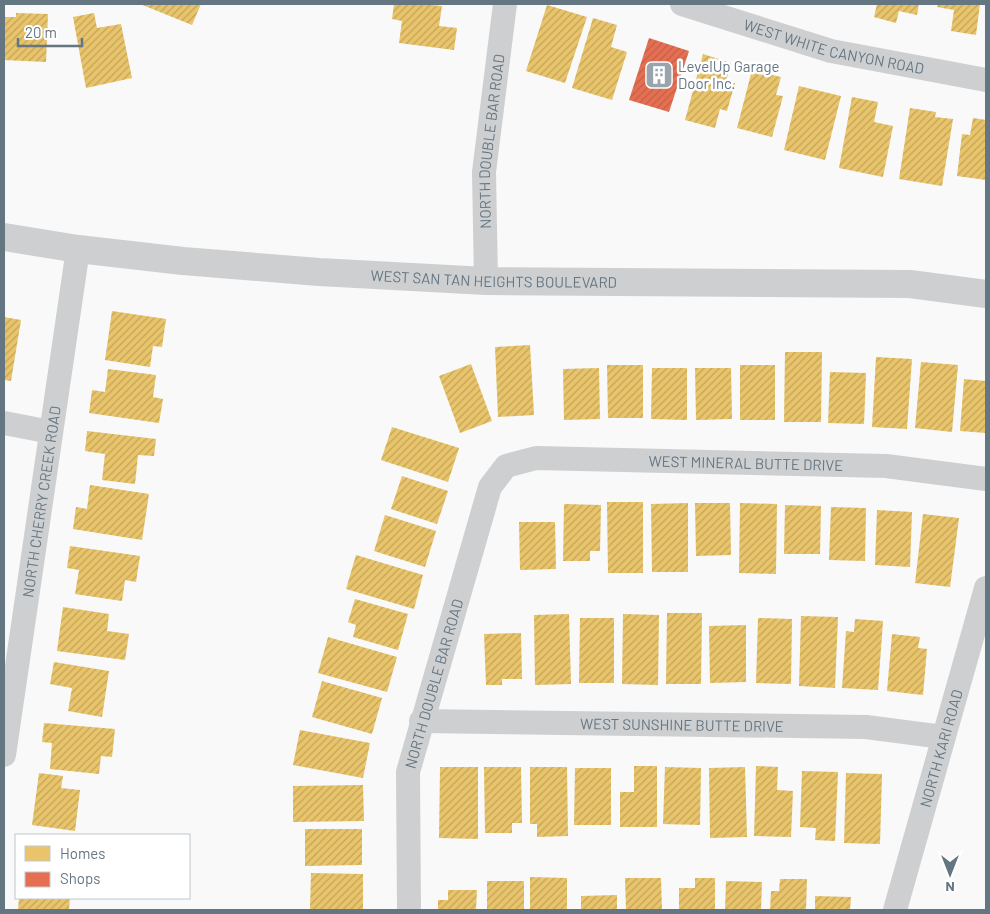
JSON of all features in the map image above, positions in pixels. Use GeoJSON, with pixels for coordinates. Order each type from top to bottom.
{"type":"FeatureCollection","features":[{"type":"Feature","properties":{"kind":"street","name":"NORTH DOUBLE BAR ROAD"},"geometry":{"type":"LineString","coordinates":[[486,280],[484,172],[505,4]]}},
{"type":"Feature","properties":{"kind":"street","name":"WEST WHITE CANYON ROAD"},"geometry":{"type":"LineString","coordinates":[[682,4],[831,50],[986,80]]}},
{"type":"Feature","properties":{"kind":"street","name":"WEST SAN TAN HEIGHTS BOULEVARD"},"geometry":{"type":"LineString","coordinates":[[4,237],[78,249],[183,261],[320,272],[486,280],[910,284],[986,294]]}},
{"type":"Feature","properties":{"kind":"street","name":"NORTH CHERRY CREEK ROAD"},"geometry":{"type":"LineString","coordinates":[[4,755],[8,697],[51,432],[78,249]]}},
{"type":"Feature","properties":{"kind":"street"},"geometry":{"type":"LineString","coordinates":[[4,424],[51,432]]}},
{"type":"Feature","properties":{"kind":"street","name":"WEST MINERAL BUTTE DRIVE"},"geometry":{"type":"LineString","coordinates":[[506,466],[536,458],[886,466],[986,479]]}},
{"type":"Feature","properties":{"kind":"street","name":"NORTH DOUBLE BAR ROAD"},"geometry":{"type":"LineString","coordinates":[[409,910],[408,772],[421,721],[490,487],[506,466]]}},
{"type":"Feature","properties":{"kind":"street","name":"NORTH KARI ROAD"},"geometry":{"type":"LineString","coordinates":[[895,910],[986,588]]}},
{"type":"Feature","properties":{"kind":"street","name":"WEST SUNSHINE BUTTE DRIVE"},"geometry":{"type":"LineString","coordinates":[[421,721],[866,727],[943,737]]}},
{"type":"Feature","properties":{"kind":"building: Homes"},"geometry":{"type":"Polygon","coordinates":[[[140,4],[201,4],[192,25],[140,4]]]}},
{"type":"Feature","properties":{"kind":"building: Homes"},"geometry":{"type":"Polygon","coordinates":[[[394,4],[442,6],[439,26],[457,28],[454,50],[399,43],[402,21],[392,19],[394,4]]]}},
{"type":"Feature","properties":{"kind":"building: Homes"},"geometry":{"type":"Polygon","coordinates":[[[877,4],[919,4],[917,15],[899,11],[896,23],[874,17],[877,4]]]}},
{"type":"Feature","properties":{"kind":"building: Homes"},"geometry":{"type":"Polygon","coordinates":[[[938,4],[980,4],[976,35],[951,31],[954,10],[937,7],[938,4]]]}},
{"type":"Feature","properties":{"kind":"building: Homes"},"geometry":{"type":"Polygon","coordinates":[[[547,5],[587,17],[565,83],[526,71],[547,5]]]}},
{"type":"Feature","properties":{"kind":"building: Homes"},"geometry":{"type":"Polygon","coordinates":[[[16,13],[48,14],[46,62],[4,60],[4,17],[16,17],[16,13]]]}},
{"type":"Feature","properties":{"kind":"building: Homes"},"geometry":{"type":"Polygon","coordinates":[[[94,13],[97,28],[121,24],[132,78],[86,88],[73,17],[94,13]]]}},
{"type":"Feature","properties":{"kind":"building: Homes"},"geometry":{"type":"Polygon","coordinates":[[[593,18],[617,25],[611,47],[627,52],[612,100],[572,88],[593,18]]]}},
{"type":"Feature","properties":{"kind":"building: Homes"},"geometry":{"type":"Polygon","coordinates":[[[703,54],[731,63],[726,81],[735,83],[727,111],[720,109],[715,128],[685,120],[703,54]]]}},
{"type":"Feature","properties":{"kind":"building: Homes"},"geometry":{"type":"Polygon","coordinates":[[[752,70],[781,77],[776,95],[783,96],[772,137],[737,128],[752,70]]]}},
{"type":"Feature","properties":{"kind":"building: Homes"},"geometry":{"type":"Polygon","coordinates":[[[799,86],[841,96],[825,160],[784,150],[799,86]]]}},
{"type":"Feature","properties":{"kind":"building: Homes"},"geometry":{"type":"Polygon","coordinates":[[[852,97],[878,102],[874,122],[893,126],[883,177],[839,168],[852,97]]]}},
{"type":"Feature","properties":{"kind":"building: Homes"},"geometry":{"type":"Polygon","coordinates":[[[910,108],[936,112],[935,117],[953,119],[942,186],[899,179],[910,108]]]}},
{"type":"Feature","properties":{"kind":"building: Homes"},"geometry":{"type":"Polygon","coordinates":[[[973,118],[986,120],[986,180],[957,176],[962,134],[970,135],[973,118]]]}},
{"type":"Feature","properties":{"kind":"building: Homes"},"geometry":{"type":"Polygon","coordinates":[[[112,311],[166,319],[162,347],[153,346],[150,367],[105,360],[112,311]]]}},
{"type":"Feature","properties":{"kind":"building: Homes"},"geometry":{"type":"Polygon","coordinates":[[[4,317],[21,320],[11,381],[4,380],[4,317]]]}},
{"type":"Feature","properties":{"kind":"building: Homes"},"geometry":{"type":"Polygon","coordinates":[[[530,345],[534,415],[498,417],[495,347],[530,345]]]}},
{"type":"Feature","properties":{"kind":"building: Homes"},"geometry":{"type":"Polygon","coordinates":[[[785,352],[822,352],[821,422],[784,422],[785,352]]]}},
{"type":"Feature","properties":{"kind":"building: Homes"},"geometry":{"type":"Polygon","coordinates":[[[876,357],[912,359],[907,429],[872,427],[876,357]]]}},
{"type":"Feature","properties":{"kind":"building: Homes"},"geometry":{"type":"Polygon","coordinates":[[[921,362],[958,365],[952,432],[915,428],[921,362]]]}},
{"type":"Feature","properties":{"kind":"building: Homes"},"geometry":{"type":"Polygon","coordinates":[[[471,364],[492,421],[460,433],[439,376],[471,364]]]}},
{"type":"Feature","properties":{"kind":"building: Homes"},"geometry":{"type":"Polygon","coordinates":[[[607,365],[643,365],[643,418],[608,418],[607,365]]]}},
{"type":"Feature","properties":{"kind":"building: Homes"},"geometry":{"type":"Polygon","coordinates":[[[740,365],[775,365],[775,420],[740,420],[740,365]]]}},
{"type":"Feature","properties":{"kind":"building: Homes"},"geometry":{"type":"Polygon","coordinates":[[[599,368],[600,419],[564,420],[563,369],[599,368]]]}},
{"type":"Feature","properties":{"kind":"building: Homes"},"geometry":{"type":"Polygon","coordinates":[[[652,368],[687,368],[687,420],[651,419],[652,368]]]}},
{"type":"Feature","properties":{"kind":"building: Homes"},"geometry":{"type":"Polygon","coordinates":[[[695,368],[731,368],[732,419],[696,420],[695,368]]]}},
{"type":"Feature","properties":{"kind":"building: Homes"},"geometry":{"type":"Polygon","coordinates":[[[108,369],[156,375],[153,397],[163,399],[159,423],[89,413],[92,390],[105,392],[108,369]]]}},
{"type":"Feature","properties":{"kind":"building: Homes"},"geometry":{"type":"Polygon","coordinates":[[[830,372],[866,373],[864,424],[828,423],[830,372]]]}},
{"type":"Feature","properties":{"kind":"building: Homes"},"geometry":{"type":"Polygon","coordinates":[[[964,379],[986,381],[986,433],[960,431],[964,379]]]}},
{"type":"Feature","properties":{"kind":"building: Homes"},"geometry":{"type":"Polygon","coordinates":[[[392,427],[459,448],[448,482],[381,460],[392,427]]]}},
{"type":"Feature","properties":{"kind":"building: Homes"},"geometry":{"type":"Polygon","coordinates":[[[87,431],[156,439],[154,456],[138,455],[135,484],[102,480],[105,454],[85,451],[87,431]]]}},
{"type":"Feature","properties":{"kind":"building: Homes"},"geometry":{"type":"Polygon","coordinates":[[[402,476],[448,491],[437,524],[391,509],[402,476]]]}},
{"type":"Feature","properties":{"kind":"building: Homes"},"geometry":{"type":"Polygon","coordinates":[[[90,485],[149,494],[142,540],[73,529],[76,507],[87,509],[90,485]]]}},
{"type":"Feature","properties":{"kind":"building: Homes"},"geometry":{"type":"Polygon","coordinates":[[[607,502],[643,502],[643,573],[608,573],[607,502]]]}},
{"type":"Feature","properties":{"kind":"building: Homes"},"geometry":{"type":"Polygon","coordinates":[[[688,503],[688,572],[652,572],[651,504],[688,503]]]}},
{"type":"Feature","properties":{"kind":"building: Homes"},"geometry":{"type":"Polygon","coordinates":[[[695,503],[730,503],[731,555],[696,556],[695,503]]]}},
{"type":"Feature","properties":{"kind":"building: Homes"},"geometry":{"type":"Polygon","coordinates":[[[740,503],[777,504],[776,574],[739,573],[740,503]]]}},
{"type":"Feature","properties":{"kind":"building: Homes"},"geometry":{"type":"Polygon","coordinates":[[[564,504],[601,505],[600,551],[590,551],[590,561],[563,561],[564,504]]]}},
{"type":"Feature","properties":{"kind":"building: Homes"},"geometry":{"type":"Polygon","coordinates":[[[785,505],[821,506],[820,554],[784,554],[785,505]]]}},
{"type":"Feature","properties":{"kind":"building: Homes"},"geometry":{"type":"Polygon","coordinates":[[[831,507],[866,508],[865,561],[829,560],[831,507]]]}},
{"type":"Feature","properties":{"kind":"building: Homes"},"geometry":{"type":"Polygon","coordinates":[[[877,510],[912,512],[910,567],[875,565],[877,510]]]}},
{"type":"Feature","properties":{"kind":"building: Homes"},"geometry":{"type":"Polygon","coordinates":[[[923,514],[959,518],[950,587],[915,583],[923,514]]]}},
{"type":"Feature","properties":{"kind":"building: Homes"},"geometry":{"type":"Polygon","coordinates":[[[385,515],[436,531],[425,567],[374,551],[385,515]]]}},
{"type":"Feature","properties":{"kind":"building: Homes"},"geometry":{"type":"Polygon","coordinates":[[[519,522],[555,522],[556,569],[520,570],[519,522]]]}},
{"type":"Feature","properties":{"kind":"building: Homes"},"geometry":{"type":"Polygon","coordinates":[[[70,546],[140,556],[136,582],[125,580],[122,601],[75,594],[79,570],[67,568],[70,546]]]}},
{"type":"Feature","properties":{"kind":"building: Homes"},"geometry":{"type":"Polygon","coordinates":[[[356,555],[423,575],[414,609],[346,589],[356,555]]]}},
{"type":"Feature","properties":{"kind":"building: Homes"},"geometry":{"type":"Polygon","coordinates":[[[355,599],[408,614],[398,650],[353,637],[356,625],[348,622],[355,599]]]}},
{"type":"Feature","properties":{"kind":"building: Homes"},"geometry":{"type":"Polygon","coordinates":[[[63,607],[109,614],[107,631],[129,634],[125,660],[57,651],[63,607]]]}},
{"type":"Feature","properties":{"kind":"building: Homes"},"geometry":{"type":"Polygon","coordinates":[[[667,613],[702,613],[701,684],[666,684],[667,613]]]}},
{"type":"Feature","properties":{"kind":"building: Homes"},"geometry":{"type":"Polygon","coordinates":[[[569,614],[571,684],[535,685],[534,615],[569,614]]]}},
{"type":"Feature","properties":{"kind":"building: Homes"},"geometry":{"type":"Polygon","coordinates":[[[623,614],[659,615],[658,685],[622,684],[623,614]]]}},
{"type":"Feature","properties":{"kind":"building: Homes"},"geometry":{"type":"Polygon","coordinates":[[[801,616],[838,617],[835,688],[799,686],[801,616]]]}},
{"type":"Feature","properties":{"kind":"building: Homes"},"geometry":{"type":"Polygon","coordinates":[[[580,618],[614,618],[614,683],[579,683],[580,618]]]}},
{"type":"Feature","properties":{"kind":"building: Homes"},"geometry":{"type":"Polygon","coordinates":[[[758,618],[792,619],[791,684],[756,683],[758,618]]]}},
{"type":"Feature","properties":{"kind":"building: Homes"},"geometry":{"type":"Polygon","coordinates":[[[855,619],[883,621],[878,690],[842,688],[846,631],[854,632],[855,619]]]}},
{"type":"Feature","properties":{"kind":"building: Homes"},"geometry":{"type":"Polygon","coordinates":[[[746,625],[746,682],[710,683],[709,626],[746,625]]]}},
{"type":"Feature","properties":{"kind":"building: Homes"},"geometry":{"type":"Polygon","coordinates":[[[521,633],[522,679],[502,679],[502,685],[486,685],[484,634],[521,633]]]}},
{"type":"Feature","properties":{"kind":"building: Homes"},"geometry":{"type":"Polygon","coordinates":[[[892,634],[920,637],[918,648],[927,649],[923,695],[887,691],[892,634]]]}},
{"type":"Feature","properties":{"kind":"building: Homes"},"geometry":{"type":"Polygon","coordinates":[[[328,637],[397,657],[387,692],[318,673],[328,637]]]}},
{"type":"Feature","properties":{"kind":"building: Homes"},"geometry":{"type":"Polygon","coordinates":[[[54,662],[109,671],[102,717],[68,711],[72,688],[50,684],[54,662]]]}},
{"type":"Feature","properties":{"kind":"building: Homes"},"geometry":{"type":"Polygon","coordinates":[[[322,681],[382,698],[372,734],[312,717],[322,681]]]}},
{"type":"Feature","properties":{"kind":"building: Homes"},"geometry":{"type":"Polygon","coordinates":[[[44,723],[115,729],[112,757],[101,756],[99,774],[50,769],[52,743],[42,742],[44,723]]]}},
{"type":"Feature","properties":{"kind":"building: Homes"},"geometry":{"type":"Polygon","coordinates":[[[300,730],[370,743],[363,778],[293,765],[300,730]]]}},
{"type":"Feature","properties":{"kind":"building: Homes"},"geometry":{"type":"Polygon","coordinates":[[[634,766],[657,766],[657,827],[620,827],[620,792],[634,792],[634,766]]]}},
{"type":"Feature","properties":{"kind":"building: Homes"},"geometry":{"type":"Polygon","coordinates":[[[756,766],[778,767],[777,790],[793,791],[791,837],[754,836],[756,766]]]}},
{"type":"Feature","properties":{"kind":"building: Homes"},"geometry":{"type":"Polygon","coordinates":[[[440,767],[478,767],[478,839],[439,838],[440,767]]]}},
{"type":"Feature","properties":{"kind":"building: Homes"},"geometry":{"type":"Polygon","coordinates":[[[484,767],[521,767],[522,823],[512,823],[512,833],[485,833],[484,767]]]}},
{"type":"Feature","properties":{"kind":"building: Homes"},"geometry":{"type":"Polygon","coordinates":[[[530,767],[567,767],[568,836],[537,837],[537,824],[530,824],[530,767]]]}},
{"type":"Feature","properties":{"kind":"building: Homes"},"geometry":{"type":"Polygon","coordinates":[[[665,767],[701,768],[700,825],[663,824],[665,767]]]}},
{"type":"Feature","properties":{"kind":"building: Homes"},"geometry":{"type":"Polygon","coordinates":[[[745,767],[747,837],[710,838],[709,768],[745,767]]]}},
{"type":"Feature","properties":{"kind":"building: Homes"},"geometry":{"type":"Polygon","coordinates":[[[575,768],[611,768],[611,825],[574,825],[575,768]]]}},
{"type":"Feature","properties":{"kind":"building: Homes"},"geometry":{"type":"Polygon","coordinates":[[[802,771],[838,772],[835,841],[815,840],[816,828],[800,827],[802,771]]]}},
{"type":"Feature","properties":{"kind":"building: Homes"},"geometry":{"type":"Polygon","coordinates":[[[39,773],[63,776],[61,788],[80,790],[75,831],[32,825],[39,773]]]}},
{"type":"Feature","properties":{"kind":"building: Homes"},"geometry":{"type":"Polygon","coordinates":[[[846,773],[882,774],[880,844],[844,843],[846,773]]]}},
{"type":"Feature","properties":{"kind":"building: Homes"},"geometry":{"type":"Polygon","coordinates":[[[363,785],[364,821],[293,822],[293,786],[363,785]]]}},
{"type":"Feature","properties":{"kind":"building: Homes"},"geometry":{"type":"Polygon","coordinates":[[[305,829],[362,829],[362,865],[305,866],[305,829]]]}},
{"type":"Feature","properties":{"kind":"building: Homes"},"geometry":{"type":"Polygon","coordinates":[[[311,873],[363,874],[363,910],[310,909],[311,873]]]}},
{"type":"Feature","properties":{"kind":"building: Homes"},"geometry":{"type":"Polygon","coordinates":[[[530,877],[567,878],[567,910],[530,910],[530,877]]]}},
{"type":"Feature","properties":{"kind":"building: Homes"},"geometry":{"type":"Polygon","coordinates":[[[625,878],[661,878],[662,910],[626,910],[625,878]]]}},
{"type":"Feature","properties":{"kind":"building: Homes"},"geometry":{"type":"Polygon","coordinates":[[[695,878],[715,878],[715,910],[679,910],[679,888],[695,888],[695,878]]]}},
{"type":"Feature","properties":{"kind":"building: Homes"},"geometry":{"type":"Polygon","coordinates":[[[780,879],[807,879],[806,910],[770,910],[771,891],[779,891],[780,879]]]}},
{"type":"Feature","properties":{"kind":"building: Homes"},"geometry":{"type":"Polygon","coordinates":[[[487,881],[524,881],[524,910],[487,910],[487,881]]]}},
{"type":"Feature","properties":{"kind":"building: Homes"},"geometry":{"type":"Polygon","coordinates":[[[726,881],[762,882],[761,910],[725,910],[726,881]]]}},
{"type":"Feature","properties":{"kind":"building: Homes"},"geometry":{"type":"Polygon","coordinates":[[[448,890],[477,890],[476,910],[438,910],[438,900],[448,900],[448,890]]]}},
{"type":"Feature","properties":{"kind":"building: Homes"},"geometry":{"type":"Polygon","coordinates":[[[617,895],[617,910],[581,910],[581,896],[617,895]]]}},
{"type":"Feature","properties":{"kind":"building: Homes"},"geometry":{"type":"Polygon","coordinates":[[[815,896],[851,897],[850,910],[815,910],[815,896]]]}},
{"type":"Feature","properties":{"kind":"building: Homes"},"geometry":{"type":"Polygon","coordinates":[[[19,899],[70,899],[69,910],[18,910],[19,899]]]}},
{"type":"Feature","properties":{"kind":"building: Shops","name":"LevelUp Garage Door Inc."},"geometry":{"type":"Polygon","coordinates":[[[649,38],[689,51],[669,112],[629,100],[649,38]]]}},
{"type":"Feature","properties":{"kind":"place","name":"LevelUp Garage Door Inc."},"geometry":{"type":"Point","coordinates":[659,75]}}]}
